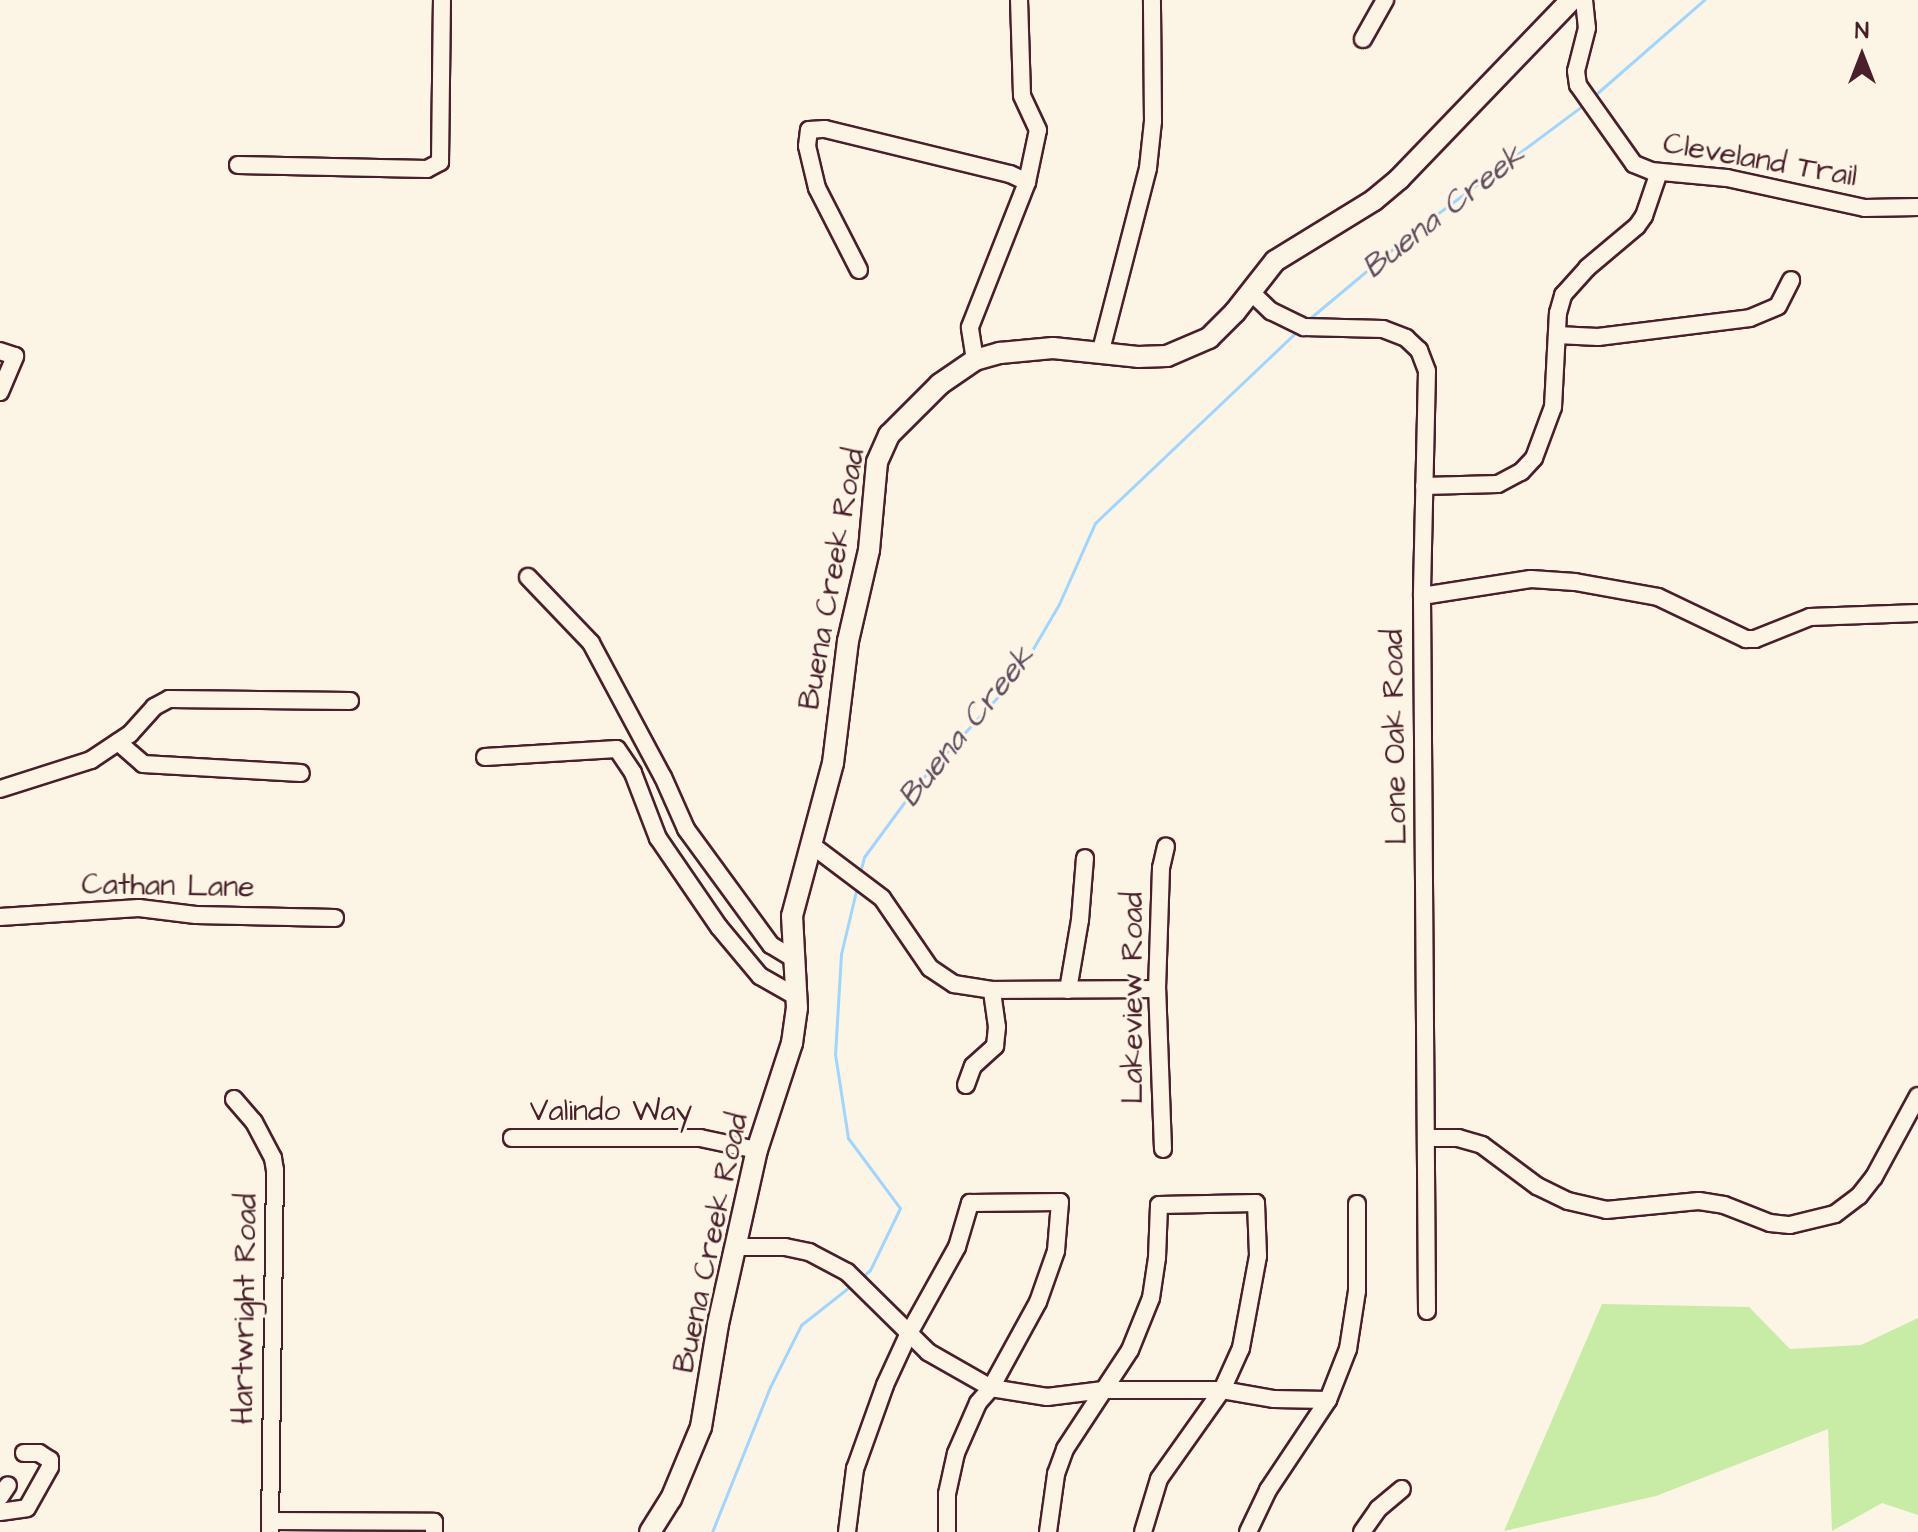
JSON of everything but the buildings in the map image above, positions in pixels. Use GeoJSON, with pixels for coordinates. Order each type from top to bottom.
{"type":"FeatureCollection","features":[{"type":"Feature","properties":{"kind":"main road","name":"Buena Creek Road"},"geometry":{"type":"LineString","coordinates":[[650,1532],[671,1499],[701,1427],[757,1150],[792,1043],[794,906],[813,846],[833,763],[848,641],[869,550],[880,451],[904,417],[940,384],[975,360],[1030,348],[1167,356],[1209,338],[1275,261],[1374,200],[1399,179],[1571,0]]}},
{"type":"Feature","properties":{"kind":"street"},"geometry":{"type":"LineString","coordinates":[[238,165],[427,169],[440,162],[442,0]]}},
{"type":"Feature","properties":{"kind":"street"},"geometry":{"type":"LineString","coordinates":[[975,360],[970,327],[1027,182],[1038,130],[1022,95],[1019,0]]}},
{"type":"Feature","properties":{"kind":"street"},"geometry":{"type":"LineString","coordinates":[[1100,354],[1148,168],[1153,121],[1152,0]]}},
{"type":"Feature","properties":{"kind":"street"},"geometry":{"type":"LineString","coordinates":[[1363,39],[1385,0]]}},
{"type":"Feature","properties":{"kind":"street","name":"Cleveland Trail"},"geometry":{"type":"LineString","coordinates":[[1584,0],[1587,28],[1576,71],[1578,85],[1625,157],[1634,164],[1659,172],[1727,178],[1865,208],[1918,207]]}},
{"type":"Feature","properties":{"kind":"street"},"geometry":{"type":"LineString","coordinates":[[859,270],[817,188],[807,146],[809,130],[825,129],[1010,174],[1027,182]]}},
{"type":"Feature","properties":{"kind":"street"},"geometry":{"type":"LineString","coordinates":[[1424,486],[1498,484],[1521,472],[1534,458],[1553,407],[1557,335],[1563,295],[1587,268],[1637,226],[1644,216],[1659,172]]}},
{"type":"Feature","properties":{"kind":"street"},"geometry":{"type":"LineString","coordinates":[[1557,335],[1598,337],[1750,318],[1778,306],[1791,280]]}},
{"type":"Feature","properties":{"kind":"street","name":"Lone Oak Road"},"geometry":{"type":"LineString","coordinates":[[1251,292],[1271,311],[1304,327],[1383,329],[1406,338],[1419,350],[1427,371],[1422,596],[1427,1311]]}},
{"type":"Feature","properties":{"kind":"street"},"geometry":{"type":"LineString","coordinates":[[0,351],[15,356],[0,392]]}},
{"type":"Feature","properties":{"kind":"street"},"geometry":{"type":"LineString","coordinates":[[528,577],[591,643],[663,777],[686,829],[771,945],[793,958]]}},
{"type":"Feature","properties":{"kind":"street"},"geometry":{"type":"LineString","coordinates":[[1422,596],[1531,579],[1575,582],[1658,597],[1746,639],[1755,639],[1810,617],[1918,613]]}},
{"type":"Feature","properties":{"kind":"street"},"geometry":{"type":"LineString","coordinates":[[0,789],[91,760],[118,742],[154,707],[169,699],[350,701]]}},
{"type":"Feature","properties":{"kind":"street"},"geometry":{"type":"LineString","coordinates":[[118,742],[143,764],[301,773]]}},
{"type":"Feature","properties":{"kind":"street"},"geometry":{"type":"LineString","coordinates":[[485,757],[617,749],[633,773],[658,838],[719,927],[760,976],[795,996]]}},
{"type":"Feature","properties":{"kind":"street"},"geometry":{"type":"LineString","coordinates":[[813,846],[882,898],[930,968],[954,984],[992,990],[1157,989]]}},
{"type":"Feature","properties":{"kind":"street","name":"Lakeview Road"},"geometry":{"type":"LineString","coordinates":[[1163,1149],[1157,989],[1161,868],[1166,847]]}},
{"type":"Feature","properties":{"kind":"street"},"geometry":{"type":"LineString","coordinates":[[1068,990],[1080,920],[1085,858]]}},
{"type":"Feature","properties":{"kind":"street","name":"Cathan Lane"},"geometry":{"type":"LineString","coordinates":[[0,917],[139,908],[196,915],[335,918]]}},
{"type":"Feature","properties":{"kind":"street"},"geometry":{"type":"LineString","coordinates":[[966,1085],[973,1066],[995,1046],[997,1027],[992,990]]}},
{"type":"Feature","properties":{"kind":"street"},"geometry":{"type":"LineString","coordinates":[[1427,1138],[1458,1138],[1482,1145],[1537,1186],[1568,1201],[1606,1210],[1699,1201],[1724,1205],[1770,1223],[1790,1225],[1835,1214],[1859,1196],[1874,1177],[1918,1096]]}},
{"type":"Feature","properties":{"kind":"street","name":"Hartwright Road"},"geometry":{"type":"LineString","coordinates":[[234,1099],[254,1122],[273,1158],[275,1170],[270,1526]]}},
{"type":"Feature","properties":{"kind":"street","name":"Valindo Way"},"geometry":{"type":"LineString","coordinates":[[512,1138],[700,1138],[757,1150]]}},
{"type":"Feature","properties":{"kind":"street"},"geometry":{"type":"LineString","coordinates":[[847,1532],[855,1469],[885,1385],[908,1335],[957,1247],[970,1203],[1060,1202],[1051,1270],[1038,1302],[991,1388],[978,1403],[956,1453],[947,1494],[947,1532]]}},
{"type":"Feature","properties":{"kind":"street"},"geometry":{"type":"LineString","coordinates":[[1048,1532],[1056,1474],[1065,1449],[1130,1350],[1151,1298],[1157,1258],[1159,1205],[1256,1203],[1258,1256],[1241,1348],[1222,1390],[1159,1479],[1143,1532]]}},
{"type":"Feature","properties":{"kind":"street"},"geometry":{"type":"LineString","coordinates":[[1248,1532],[1268,1490],[1328,1400],[1348,1349],[1357,1291],[1357,1204]]}},
{"type":"Feature","properties":{"kind":"street"},"geometry":{"type":"LineString","coordinates":[[735,1247],[785,1247],[809,1252],[857,1281],[928,1352],[991,1388],[1047,1397],[1104,1390],[1222,1390],[1274,1399],[1328,1400]]}},
{"type":"Feature","properties":{"kind":"street"},"geometry":{"type":"LineString","coordinates":[[0,1512],[27,1508],[50,1467],[50,1460],[39,1453],[24,1453]]}},
{"type":"Feature","properties":{"kind":"street"},"geometry":{"type":"LineString","coordinates":[[1362,1532],[1378,1509],[1402,1489]]}},
{"type":"Feature","properties":{"kind":"street"},"geometry":{"type":"LineString","coordinates":[[270,1526],[434,1522],[434,1532]]}},
{"type":"Feature","properties":{"kind":"green space"},"geometry":{"type":"Polygon","coordinates":[[[1602,1304],[1749,1307],[1790,1349],[1861,1345],[1918,1318],[1918,1515],[1882,1503],[1832,1531],[1828,1429],[1656,1496],[1504,1531],[1602,1304]]]}},
{"type":"Feature","properties":{"kind":"waterway","name":"Buena Creek"},"geometry":{"type":"LineString","coordinates":[[1595,95],[1704,0]]}},
{"type":"Feature","properties":{"kind":"waterway","name":"Buena Creek"},"geometry":{"type":"LineString","coordinates":[[1309,319],[1413,232],[1581,107]]}},
{"type":"Feature","properties":{"kind":"waterway","name":"Buena Creek"},"geometry":{"type":"LineString","coordinates":[[860,873],[864,857],[919,782],[1017,676],[1059,604],[1095,523],[1295,333]]}},
{"type":"Feature","properties":{"kind":"waterway","name":"Buena Creek"},"geometry":{"type":"LineString","coordinates":[[856,891],[841,954],[835,1054],[848,1138],[900,1208],[870,1270],[862,1277]]}},
{"type":"Feature","properties":{"kind":"waterway","name":"Buena Creek"},"geometry":{"type":"LineString","coordinates":[[712,1532],[770,1387],[801,1325],[853,1284]]}}]}
